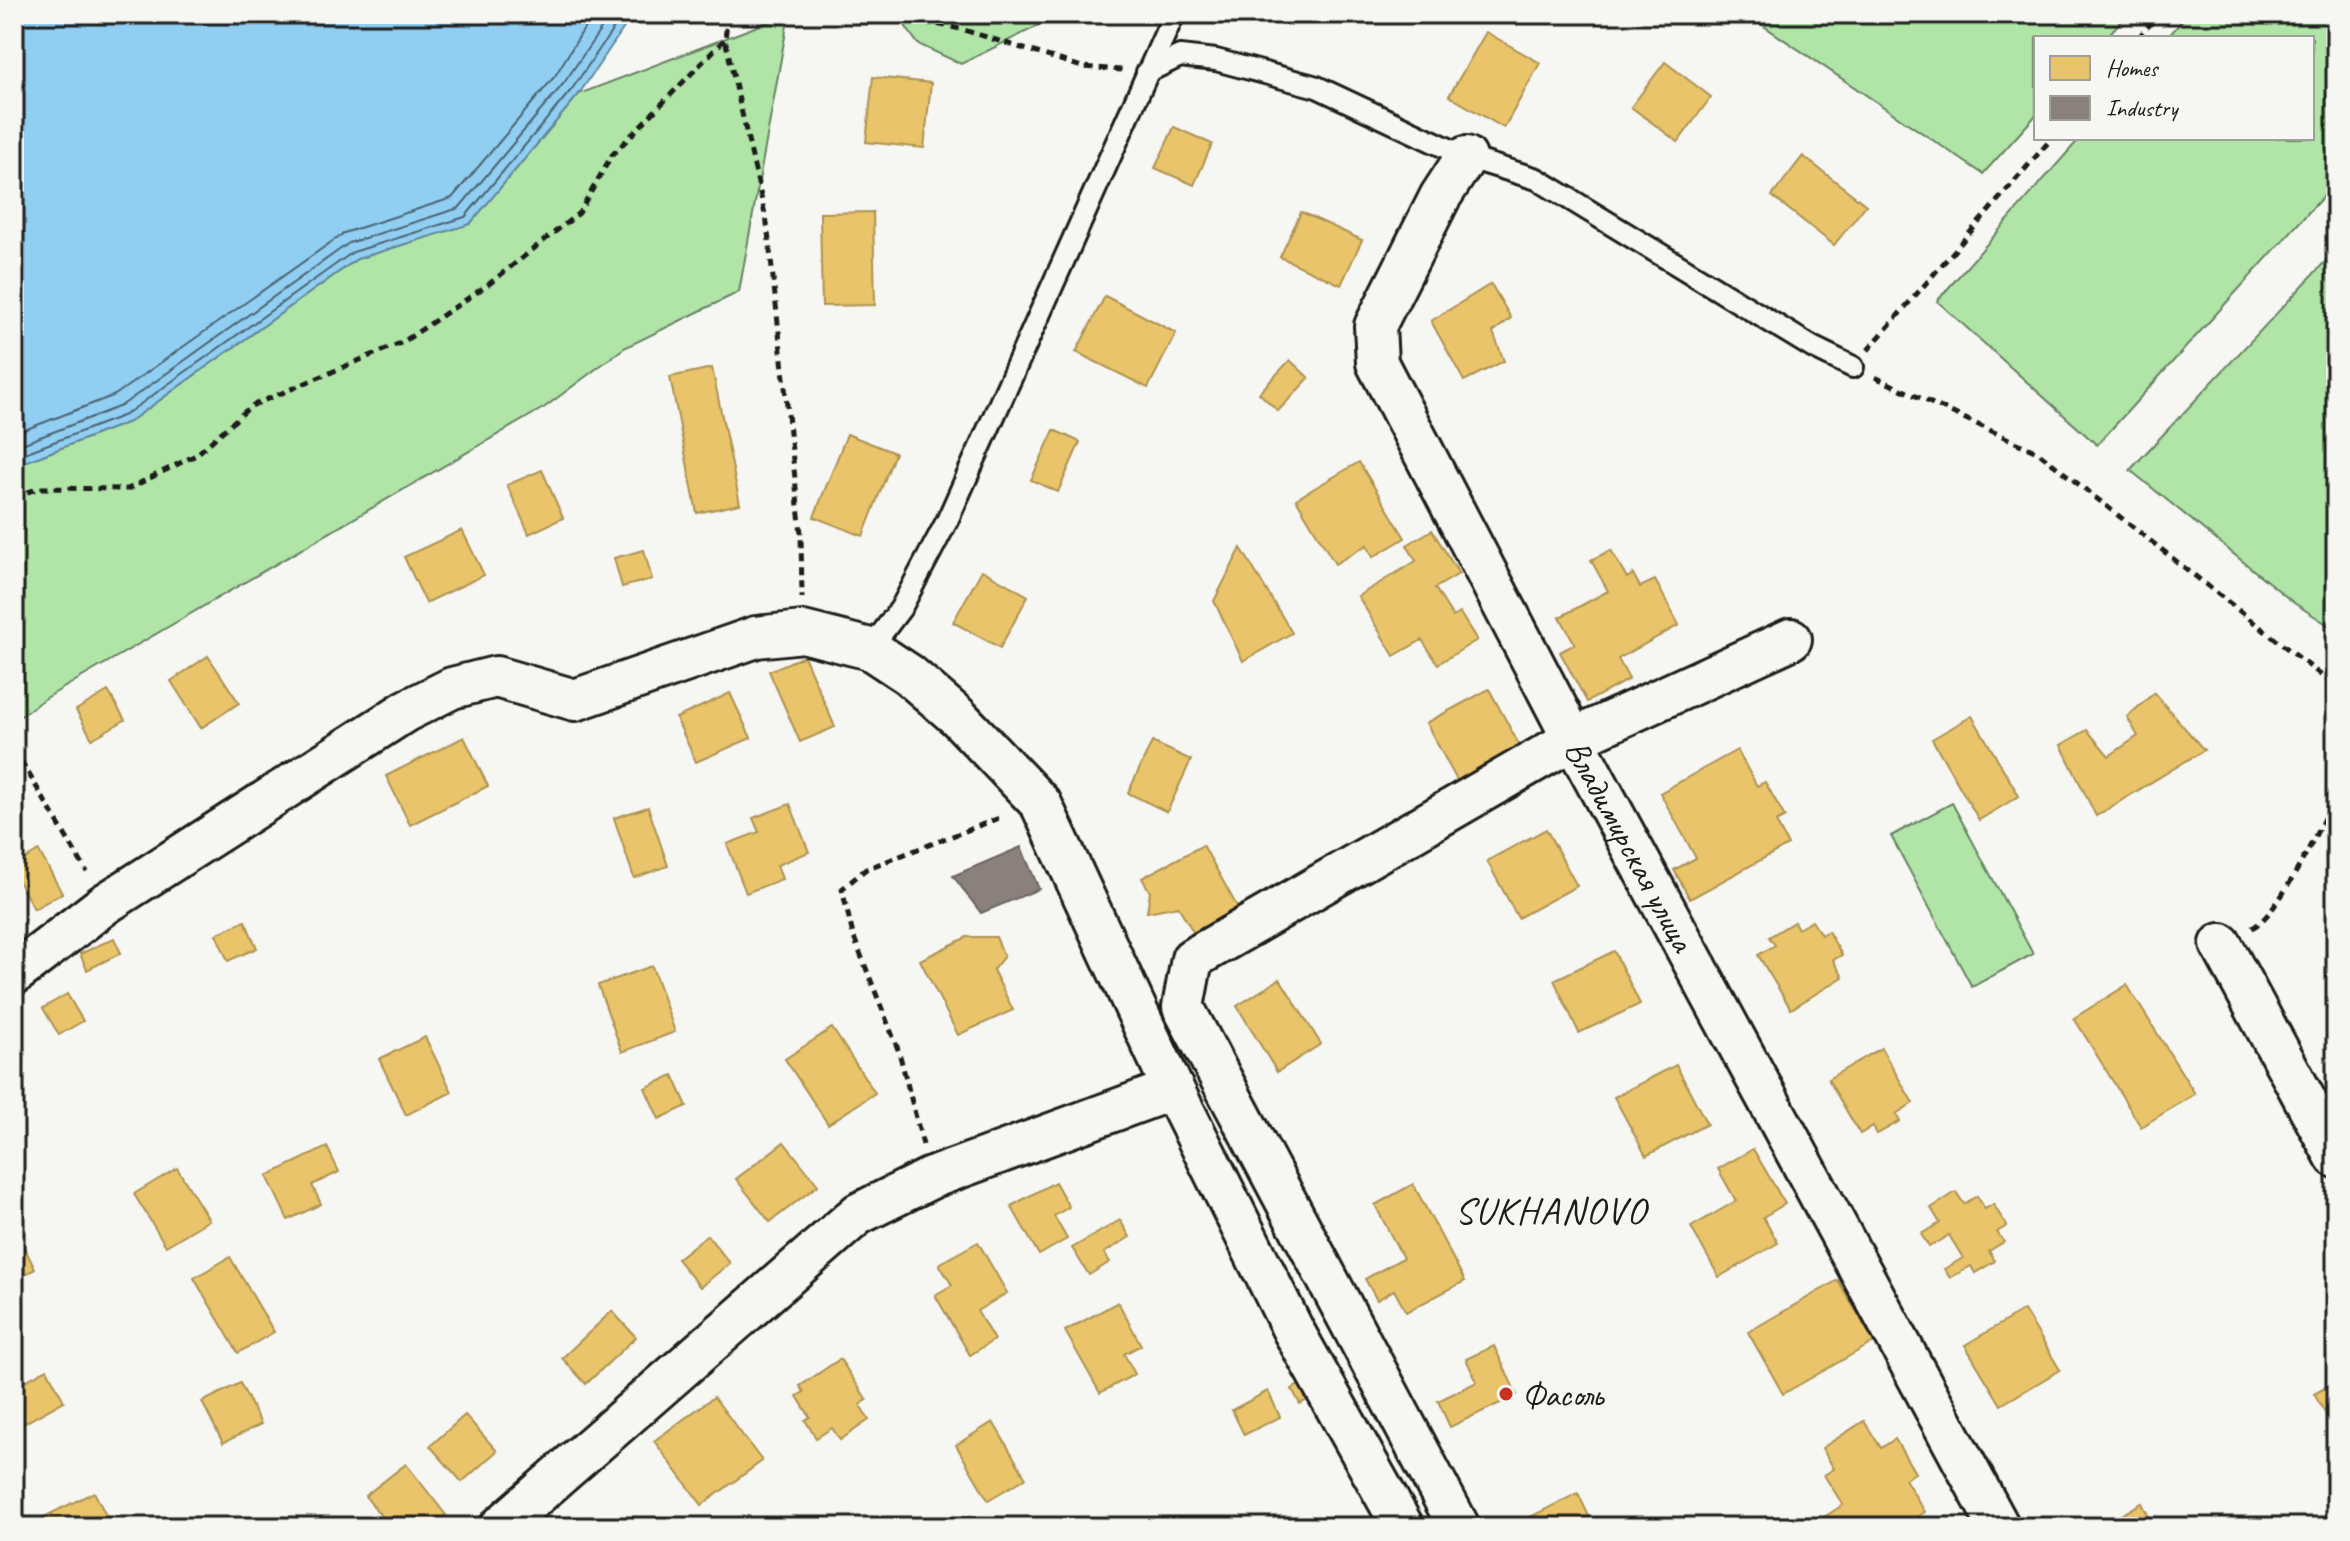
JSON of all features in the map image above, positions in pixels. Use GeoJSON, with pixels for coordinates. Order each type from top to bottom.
{"type":"FeatureCollection","features":[{"type":"Feature","properties":{"kind":"street","name":"Владимирская улица"},"geometry":{"type":"LineString","coordinates":[[1466,157],[1440,197],[1375,326],[1377,363],[1573,739],[1999,1527]]}},
{"type":"Feature","properties":{"kind":"street"},"geometry":{"type":"LineString","coordinates":[[14,974],[105,904],[406,711],[452,688],[496,677],[575,700],[756,637],[803,632],[870,649],[908,674],[958,717],[1041,804],[1173,1089],[1293,1330],[1403,1527]]}},
{"type":"Feature","properties":{"kind":"street"},"geometry":{"type":"LineString","coordinates":[[1459,1527],[1183,1007],[1192,959],[1573,739],[1791,639]]}},
{"type":"Feature","properties":{"kind":"street"},"geometry":{"type":"LineString","coordinates":[[2221,944],[2336,1157]]}},
{"type":"Feature","properties":{"kind":"street"},"geometry":{"type":"LineString","coordinates":[[500,1527],[858,1214],[931,1178],[1173,1089]]}},
{"type":"Feature","properties":{"kind":"lane"},"geometry":{"type":"LineString","coordinates":[[870,649],[901,608],[947,521],[1174,14]]}},
{"type":"Feature","properties":{"kind":"lane"},"geometry":{"type":"LineString","coordinates":[[1147,72],[1180,56],[1216,60],[1317,87],[1466,157],[1537,179],[1812,347],[1853,367]]}},
{"type":"Feature","properties":{"kind":"path"},"geometry":{"type":"LineString","coordinates":[[728,14],[725,39],[767,223],[801,533],[803,632]]}},
{"type":"Feature","properties":{"kind":"path"},"geometry":{"type":"LineString","coordinates":[[883,14],[961,29],[1082,67],[1147,72]]}},
{"type":"Feature","properties":{"kind":"path"},"geometry":{"type":"LineString","coordinates":[[2140,36],[2159,14]]}},
{"type":"Feature","properties":{"kind":"path"},"geometry":{"type":"LineString","coordinates":[[14,497],[39,488],[128,489],[196,455],[251,406],[403,342],[489,284],[579,213],[612,155],[725,39]]}},
{"type":"Feature","properties":{"kind":"path"},"geometry":{"type":"LineString","coordinates":[[2050,140],[1853,367],[2039,453],[2336,687]]}},
{"type":"Feature","properties":{"kind":"path"},"geometry":{"type":"LineString","coordinates":[[14,749],[105,904]]}},
{"type":"Feature","properties":{"kind":"path"},"geometry":{"type":"LineString","coordinates":[[2221,944],[2262,923],[2285,889],[2336,795]]}},
{"type":"Feature","properties":{"kind":"path"},"geometry":{"type":"LineString","coordinates":[[931,1178],[899,1052],[853,935],[842,889],[866,869],[964,829],[1041,804]]}},
{"type":"Feature","properties":{"kind":"path"},"geometry":{"type":"LineString","coordinates":[[14,1513],[26,1527]]}},
{"type":"Feature","properties":{"kind":"green space"},"geometry":{"type":"Polygon","coordinates":[[[789,14],[739,292],[624,348],[545,407],[41,701],[14,721],[14,466],[129,422],[357,259],[470,224],[579,94],[789,14]]]}},
{"type":"Feature","properties":{"kind":"green space"},"geometry":{"type":"Polygon","coordinates":[[[897,14],[1062,14],[961,64],[918,44],[897,14]]]}},
{"type":"Feature","properties":{"kind":"green space"},"geometry":{"type":"Polygon","coordinates":[[[1746,14],[2127,14],[2108,36],[2034,36],[2034,117],[1983,174],[1746,14]]]}},
{"type":"Feature","properties":{"kind":"green space"},"geometry":{"type":"Polygon","coordinates":[[[2188,14],[2336,14],[2336,182],[2097,445],[1937,301],[2078,140],[2314,140],[2314,36],[2169,36],[2188,14]]]}},
{"type":"Feature","properties":{"kind":"green space"},"geometry":{"type":"Polygon","coordinates":[[[2336,250],[2336,630],[2294,603],[2130,470],[2336,250]]]}},
{"type":"Feature","properties":{"kind":"green space"},"geometry":{"type":"Polygon","coordinates":[[[1952,803],[2033,954],[1972,987],[1891,836],[1952,803]]]}},
{"type":"Feature","properties":{"kind":"water"},"geometry":{"type":"Polygon","coordinates":[[[14,14],[623,14],[625,26],[579,94],[470,224],[357,259],[129,422],[14,466],[14,14]]]}},
{"type":"Feature","properties":{"kind":"building: Homes"},"geometry":{"type":"Polygon","coordinates":[[[1486,32],[1540,63],[1504,128],[1449,96],[1486,32]]]}},
{"type":"Feature","properties":{"kind":"building: Homes"},"geometry":{"type":"Polygon","coordinates":[[[1665,62],[1711,97],[1678,142],[1631,107],[1665,62]]]}},
{"type":"Feature","properties":{"kind":"building: Homes"},"geometry":{"type":"Polygon","coordinates":[[[873,77],[931,83],[924,148],[866,142],[873,77]]]}},
{"type":"Feature","properties":{"kind":"building: Homes"},"geometry":{"type":"Polygon","coordinates":[[[1174,127],[1212,144],[1194,185],[1155,168],[1174,127]]]}},
{"type":"Feature","properties":{"kind":"building: Homes"},"geometry":{"type":"Polygon","coordinates":[[[1803,156],[1866,205],[1834,245],[1772,196],[1803,156]]]}},
{"type":"Feature","properties":{"kind":"building: Homes"},"geometry":{"type":"Polygon","coordinates":[[[873,212],[875,305],[822,306],[820,213],[873,212]]]}},
{"type":"Feature","properties":{"kind":"building: Homes"},"geometry":{"type":"Polygon","coordinates":[[[1301,212],[1362,240],[1341,285],[1280,257],[1301,212]]]}},
{"type":"Feature","properties":{"kind":"building: Homes"},"geometry":{"type":"Polygon","coordinates":[[[1491,284],[1511,318],[1493,332],[1504,361],[1464,381],[1431,321],[1491,284]]]}},
{"type":"Feature","properties":{"kind":"building: Homes"},"geometry":{"type":"Polygon","coordinates":[[[1105,296],[1176,333],[1148,388],[1076,352],[1105,296]]]}},
{"type":"Feature","properties":{"kind":"building: Homes"},"geometry":{"type":"Polygon","coordinates":[[[1290,360],[1309,378],[1278,411],[1259,393],[1290,360]]]}},
{"type":"Feature","properties":{"kind":"building: Homes"},"geometry":{"type":"Polygon","coordinates":[[[712,368],[740,504],[697,513],[670,377],[712,368]]]}},
{"type":"Feature","properties":{"kind":"building: Homes"},"geometry":{"type":"Polygon","coordinates":[[[1054,430],[1080,442],[1058,492],[1031,480],[1054,430]]]}},
{"type":"Feature","properties":{"kind":"building: Homes"},"geometry":{"type":"Polygon","coordinates":[[[847,434],[895,453],[863,536],[814,517],[847,434]]]}},
{"type":"Feature","properties":{"kind":"building: Homes"},"geometry":{"type":"Polygon","coordinates":[[[1359,462],[1405,538],[1373,557],[1367,545],[1335,564],[1296,499],[1359,462]]]}},
{"type":"Feature","properties":{"kind":"building: Homes"},"geometry":{"type":"Polygon","coordinates":[[[542,470],[563,518],[529,534],[507,485],[542,470]]]}},
{"type":"Feature","properties":{"kind":"building: Homes"},"geometry":{"type":"Polygon","coordinates":[[[462,530],[484,575],[426,603],[404,557],[462,530]]]}},
{"type":"Feature","properties":{"kind":"building: Homes"},"geometry":{"type":"Polygon","coordinates":[[[1432,530],[1459,574],[1435,588],[1453,617],[1460,613],[1477,640],[1438,664],[1422,640],[1394,656],[1358,596],[1416,561],[1407,545],[1432,530]]]}},
{"type":"Feature","properties":{"kind":"building: Homes"},"geometry":{"type":"Polygon","coordinates":[[[1241,548],[1292,633],[1243,661],[1214,601],[1241,548]]]}},
{"type":"Feature","properties":{"kind":"building: Homes"},"geometry":{"type":"Polygon","coordinates":[[[644,550],[652,579],[622,587],[614,558],[644,550]]]}},
{"type":"Feature","properties":{"kind":"building: Homes"},"geometry":{"type":"Polygon","coordinates":[[[1611,550],[1627,578],[1633,574],[1640,587],[1655,580],[1679,625],[1618,659],[1629,679],[1587,702],[1560,652],[1575,644],[1560,617],[1608,591],[1591,560],[1611,550]]]}},
{"type":"Feature","properties":{"kind":"building: Homes"},"geometry":{"type":"Polygon","coordinates":[[[982,570],[1028,596],[1000,648],[953,622],[982,570]]]}},
{"type":"Feature","properties":{"kind":"building: Homes"},"geometry":{"type":"Polygon","coordinates":[[[208,656],[239,703],[201,728],[171,681],[208,656]]]}},
{"type":"Feature","properties":{"kind":"building: Homes"},"geometry":{"type":"Polygon","coordinates":[[[804,656],[835,727],[800,742],[769,671],[804,656]]]}},
{"type":"Feature","properties":{"kind":"building: Homes"},"geometry":{"type":"Polygon","coordinates":[[[1489,689],[1523,752],[1460,786],[1426,723],[1489,689]]]}},
{"type":"Feature","properties":{"kind":"building: Homes"},"geometry":{"type":"Polygon","coordinates":[[[108,691],[125,720],[92,739],[76,710],[108,691]]]}},
{"type":"Feature","properties":{"kind":"building: Homes"},"geometry":{"type":"Polygon","coordinates":[[[730,693],[751,738],[696,762],[676,718],[730,693]]]}},
{"type":"Feature","properties":{"kind":"building: Homes"},"geometry":{"type":"Polygon","coordinates":[[[2154,693],[2204,750],[2096,816],[2061,745],[2087,730],[2109,756],[2138,736],[2127,717],[2154,693]]]}},
{"type":"Feature","properties":{"kind":"building: Homes"},"geometry":{"type":"Polygon","coordinates":[[[1972,716],[2019,796],[1979,820],[1932,739],[1972,716]]]}},
{"type":"Feature","properties":{"kind":"building: Homes"},"geometry":{"type":"Polygon","coordinates":[[[464,737],[488,786],[410,825],[386,776],[464,737]]]}},
{"type":"Feature","properties":{"kind":"building: Homes"},"geometry":{"type":"Polygon","coordinates":[[[1152,742],[1191,760],[1167,812],[1128,793],[1152,742]]]}},
{"type":"Feature","properties":{"kind":"building: Homes"},"geometry":{"type":"Polygon","coordinates":[[[1737,750],[1757,786],[1765,782],[1785,817],[1776,822],[1788,845],[1690,899],[1674,870],[1696,858],[1660,793],[1737,750]]]}},
{"type":"Feature","properties":{"kind":"building: Homes"},"geometry":{"type":"Polygon","coordinates":[[[790,804],[809,852],[777,865],[782,879],[746,893],[727,844],[759,832],[753,818],[790,804]]]}},
{"type":"Feature","properties":{"kind":"building: Homes"},"geometry":{"type":"Polygon","coordinates":[[[648,807],[668,866],[634,878],[614,818],[648,807]]]}},
{"type":"Feature","properties":{"kind":"building: Homes"},"geometry":{"type":"Polygon","coordinates":[[[1546,829],[1577,886],[1518,918],[1487,861],[1546,829]]]}},
{"type":"Feature","properties":{"kind":"building: Homes"},"geometry":{"type":"Polygon","coordinates":[[[1203,845],[1239,910],[1195,935],[1178,906],[1147,912],[1150,892],[1142,878],[1203,845]]]}},
{"type":"Feature","properties":{"kind":"building: Homes"},"geometry":{"type":"Polygon","coordinates":[[[39,851],[62,893],[34,909],[14,874],[14,865],[39,851]]]}},
{"type":"Feature","properties":{"kind":"building: Homes"},"geometry":{"type":"Polygon","coordinates":[[[245,921],[257,948],[228,961],[216,934],[245,921]]]}},
{"type":"Feature","properties":{"kind":"building: Homes"},"geometry":{"type":"Polygon","coordinates":[[[1812,921],[1821,935],[1828,931],[1842,955],[1833,960],[1843,977],[1791,1009],[1758,955],[1775,945],[1769,937],[1794,922],[1798,929],[1812,921]]]}},
{"type":"Feature","properties":{"kind":"building: Homes"},"geometry":{"type":"Polygon","coordinates":[[[967,937],[996,937],[1004,956],[993,970],[1013,1010],[958,1035],[920,960],[967,937]]]}},
{"type":"Feature","properties":{"kind":"building: Homes"},"geometry":{"type":"Polygon","coordinates":[[[114,938],[121,953],[87,970],[80,954],[114,938]]]}},
{"type":"Feature","properties":{"kind":"building: Homes"},"geometry":{"type":"Polygon","coordinates":[[[1614,951],[1640,1004],[1579,1033],[1554,980],[1614,951]]]}},
{"type":"Feature","properties":{"kind":"building: Homes"},"geometry":{"type":"Polygon","coordinates":[[[652,966],[675,1032],[622,1052],[598,985],[652,966]]]}},
{"type":"Feature","properties":{"kind":"building: Homes"},"geometry":{"type":"Polygon","coordinates":[[[1280,979],[1321,1044],[1277,1072],[1237,1006],[1280,979]]]}},
{"type":"Feature","properties":{"kind":"building: Homes"},"geometry":{"type":"Polygon","coordinates":[[[2127,985],[2195,1094],[2141,1127],[2074,1018],[2127,985]]]}},
{"type":"Feature","properties":{"kind":"building: Homes"},"geometry":{"type":"Polygon","coordinates":[[[67,994],[83,1021],[59,1035],[43,1008],[67,994]]]}},
{"type":"Feature","properties":{"kind":"building: Homes"},"geometry":{"type":"Polygon","coordinates":[[[832,1028],[875,1093],[828,1124],[785,1059],[832,1028]]]}},
{"type":"Feature","properties":{"kind":"building: Homes"},"geometry":{"type":"Polygon","coordinates":[[[425,1037],[452,1092],[406,1115],[379,1059],[425,1037]]]}},
{"type":"Feature","properties":{"kind":"building: Homes"},"geometry":{"type":"Polygon","coordinates":[[[1881,1048],[1913,1103],[1896,1114],[1900,1121],[1877,1134],[1873,1126],[1860,1134],[1828,1079],[1881,1048]]]}},
{"type":"Feature","properties":{"kind":"building: Homes"},"geometry":{"type":"Polygon","coordinates":[[[1676,1065],[1707,1124],[1646,1156],[1614,1097],[1676,1065]]]}},
{"type":"Feature","properties":{"kind":"building: Homes"},"geometry":{"type":"Polygon","coordinates":[[[673,1075],[687,1106],[659,1119],[645,1088],[673,1075]]]}},
{"type":"Feature","properties":{"kind":"building: Homes"},"geometry":{"type":"Polygon","coordinates":[[[784,1142],[818,1185],[770,1222],[736,1179],[784,1142]]]}},
{"type":"Feature","properties":{"kind":"building: Homes"},"geometry":{"type":"Polygon","coordinates":[[[327,1147],[339,1172],[312,1185],[321,1204],[288,1220],[267,1176],[327,1147]]]}},
{"type":"Feature","properties":{"kind":"building: Homes"},"geometry":{"type":"Polygon","coordinates":[[[1753,1149],[1785,1204],[1763,1217],[1778,1243],[1719,1277],[1691,1227],[1736,1201],[1718,1169],[1753,1149]]]}},
{"type":"Feature","properties":{"kind":"building: Homes"},"geometry":{"type":"Polygon","coordinates":[[[177,1168],[209,1220],[166,1246],[134,1194],[177,1168]]]}},
{"type":"Feature","properties":{"kind":"building: Homes"},"geometry":{"type":"Polygon","coordinates":[[[1055,1182],[1069,1207],[1054,1216],[1067,1239],[1039,1255],[1011,1206],[1055,1182]]]}},
{"type":"Feature","properties":{"kind":"building: Homes"},"geometry":{"type":"Polygon","coordinates":[[[1413,1184],[1465,1281],[1406,1312],[1394,1290],[1377,1300],[1365,1279],[1403,1258],[1375,1205],[1413,1184]]]}},
{"type":"Feature","properties":{"kind":"building: Homes"},"geometry":{"type":"Polygon","coordinates":[[[1956,1192],[1964,1204],[1977,1196],[1985,1209],[1993,1204],[2007,1226],[1997,1232],[2004,1242],[1989,1251],[1995,1261],[1975,1273],[1971,1266],[1950,1278],[1944,1269],[1963,1258],[1949,1235],[1929,1247],[1921,1234],[1940,1223],[1931,1208],[1956,1192]]]}},
{"type":"Feature","properties":{"kind":"building: Homes"},"geometry":{"type":"Polygon","coordinates":[[[1120,1220],[1130,1237],[1104,1253],[1110,1262],[1089,1275],[1072,1248],[1120,1220]]]}},
{"type":"Feature","properties":{"kind":"building: Homes"},"geometry":{"type":"Polygon","coordinates":[[[14,1226],[35,1269],[14,1280],[14,1226]]]}},
{"type":"Feature","properties":{"kind":"building: Homes"},"geometry":{"type":"Polygon","coordinates":[[[707,1235],[730,1263],[700,1287],[677,1259],[707,1235]]]}},
{"type":"Feature","properties":{"kind":"building: Homes"},"geometry":{"type":"Polygon","coordinates":[[[978,1242],[1007,1293],[977,1311],[994,1340],[970,1355],[935,1295],[952,1285],[939,1264],[978,1242]]]}},
{"type":"Feature","properties":{"kind":"building: Homes"},"geometry":{"type":"Polygon","coordinates":[[[230,1257],[274,1332],[238,1353],[194,1278],[230,1257]]]}},
{"type":"Feature","properties":{"kind":"building: Homes"},"geometry":{"type":"Polygon","coordinates":[[[1838,1280],[1874,1342],[1783,1394],[1748,1332],[1838,1280]]]}},
{"type":"Feature","properties":{"kind":"building: Homes"},"geometry":{"type":"Polygon","coordinates":[[[1118,1302],[1141,1345],[1124,1354],[1135,1374],[1100,1393],[1065,1331],[1118,1302]]]}},
{"type":"Feature","properties":{"kind":"building: Homes"},"geometry":{"type":"Polygon","coordinates":[[[2024,1310],[2060,1370],[2001,1405],[1965,1345],[2024,1310]]]}},
{"type":"Feature","properties":{"kind":"building: Homes"},"geometry":{"type":"Polygon","coordinates":[[[612,1311],[636,1337],[586,1384],[562,1358],[612,1311]]]}},
{"type":"Feature","properties":{"kind":"building: Homes"},"geometry":{"type":"Polygon","coordinates":[[[1494,1346],[1517,1395],[1450,1427],[1438,1401],[1477,1382],[1466,1359],[1494,1346]]]}},
{"type":"Feature","properties":{"kind":"building: Homes"},"geometry":{"type":"Polygon","coordinates":[[[840,1359],[867,1400],[860,1405],[869,1420],[840,1440],[832,1428],[816,1438],[805,1420],[810,1417],[797,1396],[804,1392],[800,1386],[840,1359]]]}},
{"type":"Feature","properties":{"kind":"building: Homes"},"geometry":{"type":"Polygon","coordinates":[[[47,1369],[64,1401],[19,1426],[14,1416],[14,1387],[47,1369]]]}},
{"type":"Feature","properties":{"kind":"building: Homes"},"geometry":{"type":"Polygon","coordinates":[[[1314,1376],[1322,1392],[1300,1404],[1292,1389],[1314,1376]]]}},
{"type":"Feature","properties":{"kind":"building: Homes"},"geometry":{"type":"Polygon","coordinates":[[[2336,1382],[2336,1432],[2314,1394],[2336,1382]]]}},
{"type":"Feature","properties":{"kind":"building: Homes"},"geometry":{"type":"Polygon","coordinates":[[[240,1383],[261,1424],[223,1443],[202,1402],[240,1383]]]}},
{"type":"Feature","properties":{"kind":"building: Homes"},"geometry":{"type":"Polygon","coordinates":[[[1268,1391],[1280,1417],[1244,1435],[1232,1410],[1268,1391]]]}},
{"type":"Feature","properties":{"kind":"building: Homes"},"geometry":{"type":"Polygon","coordinates":[[[714,1397],[762,1461],[702,1505],[654,1441],[714,1397]]]}},
{"type":"Feature","properties":{"kind":"building: Homes"},"geometry":{"type":"Polygon","coordinates":[[[465,1415],[497,1451],[462,1482],[430,1446],[465,1415]]]}},
{"type":"Feature","properties":{"kind":"building: Homes"},"geometry":{"type":"Polygon","coordinates":[[[1864,1421],[1881,1448],[1895,1439],[1915,1473],[1905,1479],[1925,1512],[1917,1517],[1922,1527],[1826,1527],[1821,1519],[1843,1505],[1824,1475],[1834,1469],[1822,1448],[1864,1421]]]}},
{"type":"Feature","properties":{"kind":"building: Homes"},"geometry":{"type":"Polygon","coordinates":[[[993,1422],[1026,1478],[988,1500],[956,1445],[993,1422]]]}},
{"type":"Feature","properties":{"kind":"building: Homes"},"geometry":{"type":"Polygon","coordinates":[[[406,1464],[446,1515],[431,1527],[390,1527],[365,1496],[406,1464]]]}},
{"type":"Feature","properties":{"kind":"building: Homes"},"geometry":{"type":"Polygon","coordinates":[[[94,1492],[112,1527],[34,1527],[32,1523],[94,1492]]]}},
{"type":"Feature","properties":{"kind":"building: Homes"},"geometry":{"type":"Polygon","coordinates":[[[1578,1493],[1594,1527],[1517,1527],[1516,1524],[1578,1493]]]}},
{"type":"Feature","properties":{"kind":"building: Homes"},"geometry":{"type":"Polygon","coordinates":[[[2142,1503],[2154,1527],[2100,1527],[2142,1503]]]}},
{"type":"Feature","properties":{"kind":"building: Industry"},"geometry":{"type":"Polygon","coordinates":[[[1021,847],[1039,889],[981,913],[953,876],[1021,847]]]}},
{"type":"Feature","properties":{"kind":"place","name":"Фасоль"},"geometry":{"type":"Point","coordinates":[1506,1394]}},
{"type":"Feature","properties":{"kind":"district","name":"SUKHANOVO"},"geometry":{"type":"Point","coordinates":[1551,1210]}}]}
